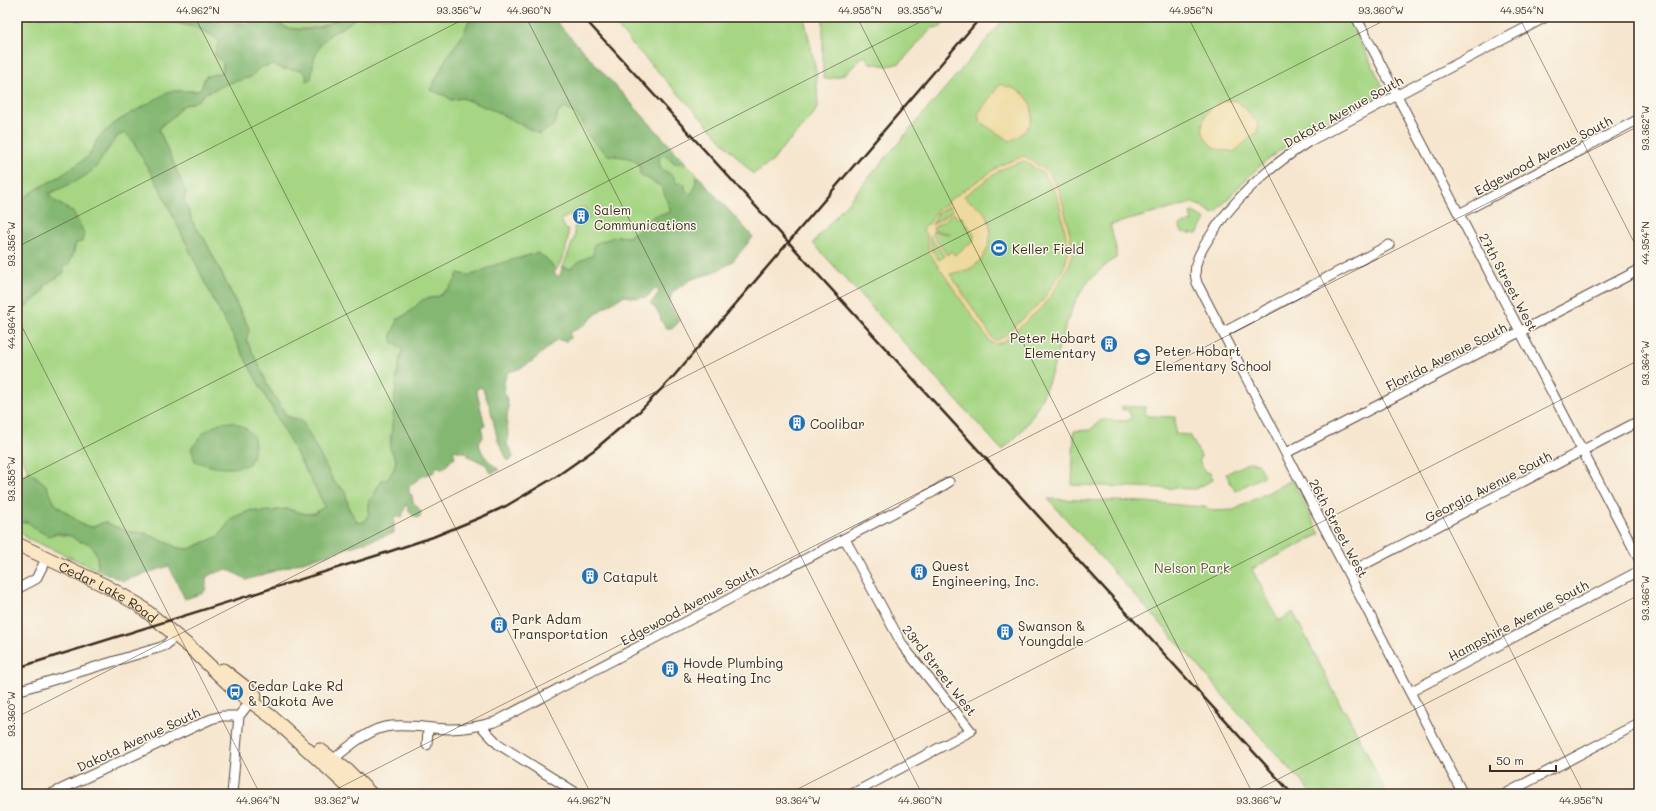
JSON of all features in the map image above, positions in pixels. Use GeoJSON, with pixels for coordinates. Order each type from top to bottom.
{"type":"FeatureCollection","features":[{"type":"Feature","properties":{"kind":"street","name":"27th Street West"},"geometry":{"type":"LineString","coordinates":[[1356,17],[1639,559]]}},
{"type":"Feature","properties":{"kind":"street","name":"Dakota Avenue South"},"geometry":{"type":"LineString","coordinates":[[1195,273],[1196,261],[1218,224],[1240,197],[1287,155],[1308,142],[1546,17]]}},
{"type":"Feature","properties":{"kind":"street","name":"Edgewood Avenue South"},"geometry":{"type":"LineString","coordinates":[[1459,214],[1639,119]]}},
{"type":"Feature","properties":{"kind":"street"},"geometry":{"type":"LineString","coordinates":[[1224,332],[1389,245]]}},
{"type":"Feature","properties":{"kind":"street","name":"Florida Avenue South"},"geometry":{"type":"LineString","coordinates":[[1286,453],[1639,270]]}},
{"type":"Feature","properties":{"kind":"street","name":"26th Street West"},"geometry":{"type":"LineString","coordinates":[[1195,273],[1197,283],[1224,332],[1463,794]]}},
{"type":"Feature","properties":{"kind":"street","name":"Georgia Avenue South"},"geometry":{"type":"LineString","coordinates":[[1348,573],[1639,421]]}},
{"type":"Feature","properties":{"kind":"street","name":"Edgewood Avenue South"},"geometry":{"type":"LineString","coordinates":[[330,763],[339,754],[377,730],[385,727],[410,725],[450,729],[481,726],[495,722],[933,492],[949,482]]}},
{"type":"Feature","properties":{"kind":"street","name":"23rd Street West"},"geometry":{"type":"LineString","coordinates":[[844,538],[903,646],[972,731],[852,794]]}},
{"type":"Feature","properties":{"kind":"street","name":"Cedar Lake Road"},"geometry":{"type":"LineString","coordinates":[[17,544],[123,595],[144,609],[192,649],[234,689],[253,698],[273,718],[330,763],[362,784],[371,794]]}},
{"type":"Feature","properties":{"kind":"street"},"geometry":{"type":"LineString","coordinates":[[17,589],[36,579],[46,559]]}},
{"type":"Feature","properties":{"kind":"street","name":"Hampshire Avenue South"},"geometry":{"type":"LineString","coordinates":[[1410,692],[1639,571]]}},
{"type":"Feature","properties":{"kind":"street"},"geometry":{"type":"LineString","coordinates":[[17,691],[161,647],[166,645],[175,636]]}},
{"type":"Feature","properties":{"kind":"street"},"geometry":{"type":"LineString","coordinates":[[232,794],[239,716],[253,698]]}},
{"type":"Feature","properties":{"kind":"street","name":"Dakota Avenue South"},"geometry":{"type":"LineString","coordinates":[[51,794],[211,719],[222,716],[239,716]]}},
{"type":"Feature","properties":{"kind":"street"},"geometry":{"type":"LineString","coordinates":[[1505,794],[1639,723]]}},
{"type":"Feature","properties":{"kind":"street"},"geometry":{"type":"LineString","coordinates":[[481,726],[498,744],[578,794]]}},
{"type":"Feature","properties":{"kind":"street"},"geometry":{"type":"LineString","coordinates":[[427,745],[428,728]]}},
{"type":"Feature","properties":{"kind":"street","name":"Cedar Lake Road"},"geometry":{"type":"LineString","coordinates":[[330,763],[340,780],[356,794]]}},
{"type":"Feature","properties":{"kind":"green space"},"geometry":{"type":"Polygon","coordinates":[[[17,17],[68,17],[77,20],[156,21],[170,22],[197,28],[219,41],[215,54],[223,63],[223,72],[205,77],[202,87],[197,91],[187,91],[132,113],[116,122],[98,138],[89,156],[61,176],[40,187],[17,203],[17,17]]]}},
{"type":"Feature","properties":{"kind":"green space"},"geometry":{"type":"Polygon","coordinates":[[[68,17],[155,17],[252,23],[257,17],[279,17],[284,27],[305,30],[318,28],[340,19],[356,17],[347,25],[332,33],[322,42],[314,59],[311,79],[306,81],[306,75],[302,70],[283,69],[274,65],[260,67],[251,77],[229,83],[206,93],[197,101],[182,106],[174,116],[163,124],[159,130],[186,192],[184,200],[195,227],[204,238],[248,326],[249,331],[246,340],[268,386],[287,416],[302,421],[334,482],[345,491],[349,509],[358,523],[364,522],[369,514],[369,500],[382,480],[388,479],[394,469],[396,460],[390,448],[397,375],[402,349],[393,343],[391,334],[397,323],[396,319],[406,315],[423,300],[437,297],[442,294],[453,283],[458,273],[467,275],[475,274],[495,265],[537,253],[546,258],[556,270],[554,273],[559,277],[563,267],[570,269],[580,261],[593,255],[594,244],[617,236],[629,237],[654,216],[671,212],[662,187],[640,174],[639,164],[630,158],[608,155],[590,138],[576,114],[564,108],[558,113],[553,126],[539,134],[495,111],[462,98],[451,100],[446,96],[430,90],[448,55],[461,38],[471,17],[552,17],[687,164],[675,163],[664,155],[659,157],[660,168],[673,176],[676,183],[685,184],[685,189],[690,194],[694,191],[697,175],[753,237],[731,263],[712,273],[692,279],[672,292],[669,304],[680,321],[673,328],[666,328],[661,321],[660,315],[651,303],[659,292],[655,288],[647,297],[637,298],[623,296],[601,310],[583,326],[569,333],[571,337],[566,341],[556,340],[540,355],[522,368],[508,372],[504,382],[508,406],[507,445],[511,449],[513,458],[508,461],[498,441],[490,407],[482,387],[476,389],[485,426],[482,428],[483,438],[479,442],[481,451],[499,470],[491,473],[488,470],[487,465],[468,456],[468,453],[453,450],[455,457],[443,469],[437,466],[433,473],[420,478],[409,487],[409,493],[412,495],[413,502],[421,511],[420,516],[417,518],[411,514],[406,504],[402,517],[394,517],[394,533],[246,580],[227,569],[206,578],[206,589],[203,593],[185,599],[169,566],[123,581],[98,570],[97,556],[94,549],[88,543],[78,541],[71,536],[58,533],[48,536],[34,528],[28,522],[17,522],[17,482],[28,470],[46,485],[55,504],[83,525],[93,527],[104,522],[129,532],[145,533],[178,548],[189,549],[219,536],[232,518],[252,510],[260,512],[287,509],[306,514],[315,513],[325,506],[216,305],[160,189],[132,140],[125,133],[115,139],[97,165],[88,174],[72,184],[48,194],[55,201],[74,213],[84,233],[82,242],[76,243],[69,265],[63,265],[64,273],[46,284],[42,293],[19,312],[17,308],[17,203],[40,187],[61,176],[89,156],[98,138],[116,122],[170,91],[197,91],[202,87],[205,77],[223,72],[223,63],[215,55],[219,41],[197,28],[170,22],[77,20],[68,17]]]}},
{"type":"Feature","properties":{"kind":"green space"},"geometry":{"type":"Polygon","coordinates":[[[279,17],[342,17],[314,28],[300,29],[284,27],[279,17]]]}},
{"type":"Feature","properties":{"kind":"green space"},"geometry":{"type":"Polygon","coordinates":[[[356,17],[471,17],[461,38],[448,55],[430,90],[446,96],[451,100],[462,98],[495,111],[539,134],[552,126],[558,113],[564,108],[576,114],[590,138],[608,155],[630,158],[639,164],[640,174],[662,187],[671,212],[654,216],[629,237],[617,236],[593,255],[580,261],[570,269],[563,267],[575,236],[574,228],[577,224],[589,217],[584,207],[561,220],[566,230],[568,229],[568,240],[564,256],[556,270],[546,258],[537,253],[495,265],[475,274],[467,275],[458,273],[456,281],[439,296],[422,300],[413,309],[399,319],[391,334],[393,343],[402,349],[397,375],[390,448],[396,460],[394,469],[388,479],[377,487],[375,495],[369,500],[369,514],[364,522],[358,523],[349,509],[345,491],[334,482],[302,421],[287,416],[268,386],[246,339],[249,331],[248,326],[204,238],[195,227],[184,200],[186,192],[159,130],[163,124],[174,116],[182,106],[197,101],[206,93],[229,83],[251,77],[260,67],[274,65],[283,69],[302,70],[311,79],[314,59],[322,42],[332,33],[347,25],[356,17]]]}},
{"type":"Feature","properties":{"kind":"green space"},"geometry":{"type":"Polygon","coordinates":[[[609,17],[804,17],[816,71],[818,106],[812,117],[783,147],[773,161],[753,174],[609,17]]]}},
{"type":"Feature","properties":{"kind":"green space"},"geometry":{"type":"Polygon","coordinates":[[[823,17],[946,17],[941,27],[932,28],[900,63],[888,66],[870,63],[865,56],[861,57],[853,67],[841,76],[823,79],[823,17]]]}},
{"type":"Feature","properties":{"kind":"green space"},"geometry":{"type":"Polygon","coordinates":[[[1006,17],[1348,17],[1384,89],[1380,95],[1316,127],[1274,155],[1234,192],[1216,213],[1213,214],[1201,206],[1192,203],[1110,225],[1116,248],[1116,258],[1097,273],[1081,292],[1068,319],[1050,377],[1039,404],[1032,417],[1013,440],[1002,450],[813,243],[1006,17]]]}},
{"type":"Feature","properties":{"kind":"green space"},"geometry":{"type":"Polygon","coordinates":[[[125,133],[132,140],[160,189],[216,305],[325,506],[315,513],[306,514],[287,509],[260,512],[252,510],[232,518],[219,536],[189,549],[178,548],[145,533],[129,532],[104,522],[93,527],[83,525],[55,504],[46,485],[28,470],[19,453],[17,443],[17,315],[42,293],[46,284],[64,273],[63,265],[73,256],[76,243],[82,242],[74,213],[55,201],[48,194],[74,182],[93,170],[119,135],[125,133]],[[198,441],[191,448],[223,467],[233,468],[198,441]]]}},
{"type":"Feature","properties":{"kind":"green space"},"geometry":{"type":"Polygon","coordinates":[[[664,155],[675,163],[687,164],[697,175],[694,191],[690,194],[676,183],[673,176],[660,168],[659,157],[664,155]]]}},
{"type":"Feature","properties":{"kind":"green space"},"geometry":{"type":"Polygon","coordinates":[[[1193,212],[1206,220],[1197,234],[1182,232],[1179,225],[1192,221],[1190,213],[1193,212]]]}},
{"type":"Feature","properties":{"kind":"green space"},"geometry":{"type":"Polygon","coordinates":[[[1122,406],[1146,407],[1145,414],[1147,416],[1175,417],[1175,434],[1190,435],[1201,456],[1199,461],[1205,472],[1210,473],[1213,480],[1195,489],[1072,485],[1074,431],[1090,430],[1101,420],[1126,421],[1132,418],[1128,410],[1122,410],[1122,406]]]}},
{"type":"Feature","properties":{"kind":"green space"},"geometry":{"type":"Polygon","coordinates":[[[232,422],[246,429],[254,438],[254,449],[249,464],[222,468],[195,461],[191,448],[203,433],[219,423],[232,422]]]}},
{"type":"Feature","properties":{"kind":"green space"},"geometry":{"type":"Polygon","coordinates":[[[1250,462],[1258,464],[1264,476],[1235,491],[1226,474],[1250,462]]]}},
{"type":"Feature","properties":{"kind":"green space","name":"Nelson Park"},"geometry":{"type":"Polygon","coordinates":[[[1292,480],[1320,534],[1252,569],[1279,621],[1293,612],[1344,711],[1346,711],[1387,794],[1313,794],[1226,699],[1203,671],[1048,499],[1144,502],[1204,507],[1214,511],[1234,510],[1292,480]]]}},
{"type":"Feature","properties":{"kind":"green space"},"geometry":{"type":"Polygon","coordinates":[[[17,522],[28,522],[34,528],[71,536],[78,541],[88,543],[94,549],[97,556],[98,570],[27,538],[17,529],[17,522]]]}},
{"type":"Feature","properties":{"kind":"sand"},"geometry":{"type":"Polygon","coordinates":[[[1000,84],[1015,89],[1027,97],[1032,111],[1029,126],[1016,138],[1010,141],[980,122],[978,114],[1000,84]]]}},
{"type":"Feature","properties":{"kind":"sand"},"geometry":{"type":"Polygon","coordinates":[[[1226,100],[1238,101],[1257,122],[1258,131],[1234,152],[1214,147],[1206,139],[1203,132],[1204,118],[1208,112],[1219,103],[1226,100]]]}},
{"type":"Feature","properties":{"kind":"sand"},"geometry":{"type":"Polygon","coordinates":[[[1024,156],[1047,171],[1060,191],[1073,253],[1069,266],[1051,296],[1040,309],[1003,342],[997,344],[990,342],[929,253],[927,235],[923,230],[925,225],[929,224],[936,211],[948,203],[948,201],[1001,165],[1024,156]],[[1023,161],[1002,169],[964,196],[981,209],[987,218],[990,226],[990,234],[987,250],[978,263],[971,268],[950,274],[994,340],[998,340],[1004,336],[1042,301],[1064,267],[1069,251],[1059,203],[1055,192],[1043,173],[1023,161]],[[950,206],[938,213],[932,225],[953,211],[950,206]],[[955,213],[933,228],[934,230],[947,233],[950,232],[949,236],[947,234],[933,231],[932,234],[947,255],[952,251],[954,255],[973,242],[974,235],[962,217],[958,218],[955,213]],[[930,236],[932,249],[939,260],[944,256],[930,236]]]}},
{"type":"Feature","properties":{"kind":"railway"},"geometry":{"type":"LineString","coordinates":[[583,17],[1292,794]]}},
{"type":"Feature","properties":{"kind":"railway"},"geometry":{"type":"LineString","coordinates":[[17,668],[433,537],[506,506],[557,476],[594,450],[640,411],[673,377],[981,17]]}},
{"type":"Feature","properties":{"kind":"place","name":"Salem Communications"},"geometry":{"type":"Point","coordinates":[581,216]}},
{"type":"Feature","properties":{"kind":"place","name":"Keller Field"},"geometry":{"type":"Point","coordinates":[999,248]}},
{"type":"Feature","properties":{"kind":"place","name":"Peter Hobart Elementary"},"geometry":{"type":"Point","coordinates":[1109,344]}},
{"type":"Feature","properties":{"kind":"place","name":"Peter Hobart Elementary School"},"geometry":{"type":"Point","coordinates":[1142,357]}},
{"type":"Feature","properties":{"kind":"place","name":"Coolibar"},"geometry":{"type":"Point","coordinates":[797,423]}},
{"type":"Feature","properties":{"kind":"place","name":"Quest Engineering, Inc."},"geometry":{"type":"Point","coordinates":[919,572]}},
{"type":"Feature","properties":{"kind":"place","name":"Catapult"},"geometry":{"type":"Point","coordinates":[590,576]}},
{"type":"Feature","properties":{"kind":"place","name":"Park Adam Transportation"},"geometry":{"type":"Point","coordinates":[499,625]}},
{"type":"Feature","properties":{"kind":"place","name":"Swanson & Youngdale"},"geometry":{"type":"Point","coordinates":[1005,632]}},
{"type":"Feature","properties":{"kind":"place","name":"Hovde Plumbing & Heating Inc"},"geometry":{"type":"Point","coordinates":[670,669]}},
{"type":"Feature","properties":{"kind":"place","name":"Cedar Lake Rd & Dakota Ave"},"geometry":{"type":"Point","coordinates":[235,692]}}]}
